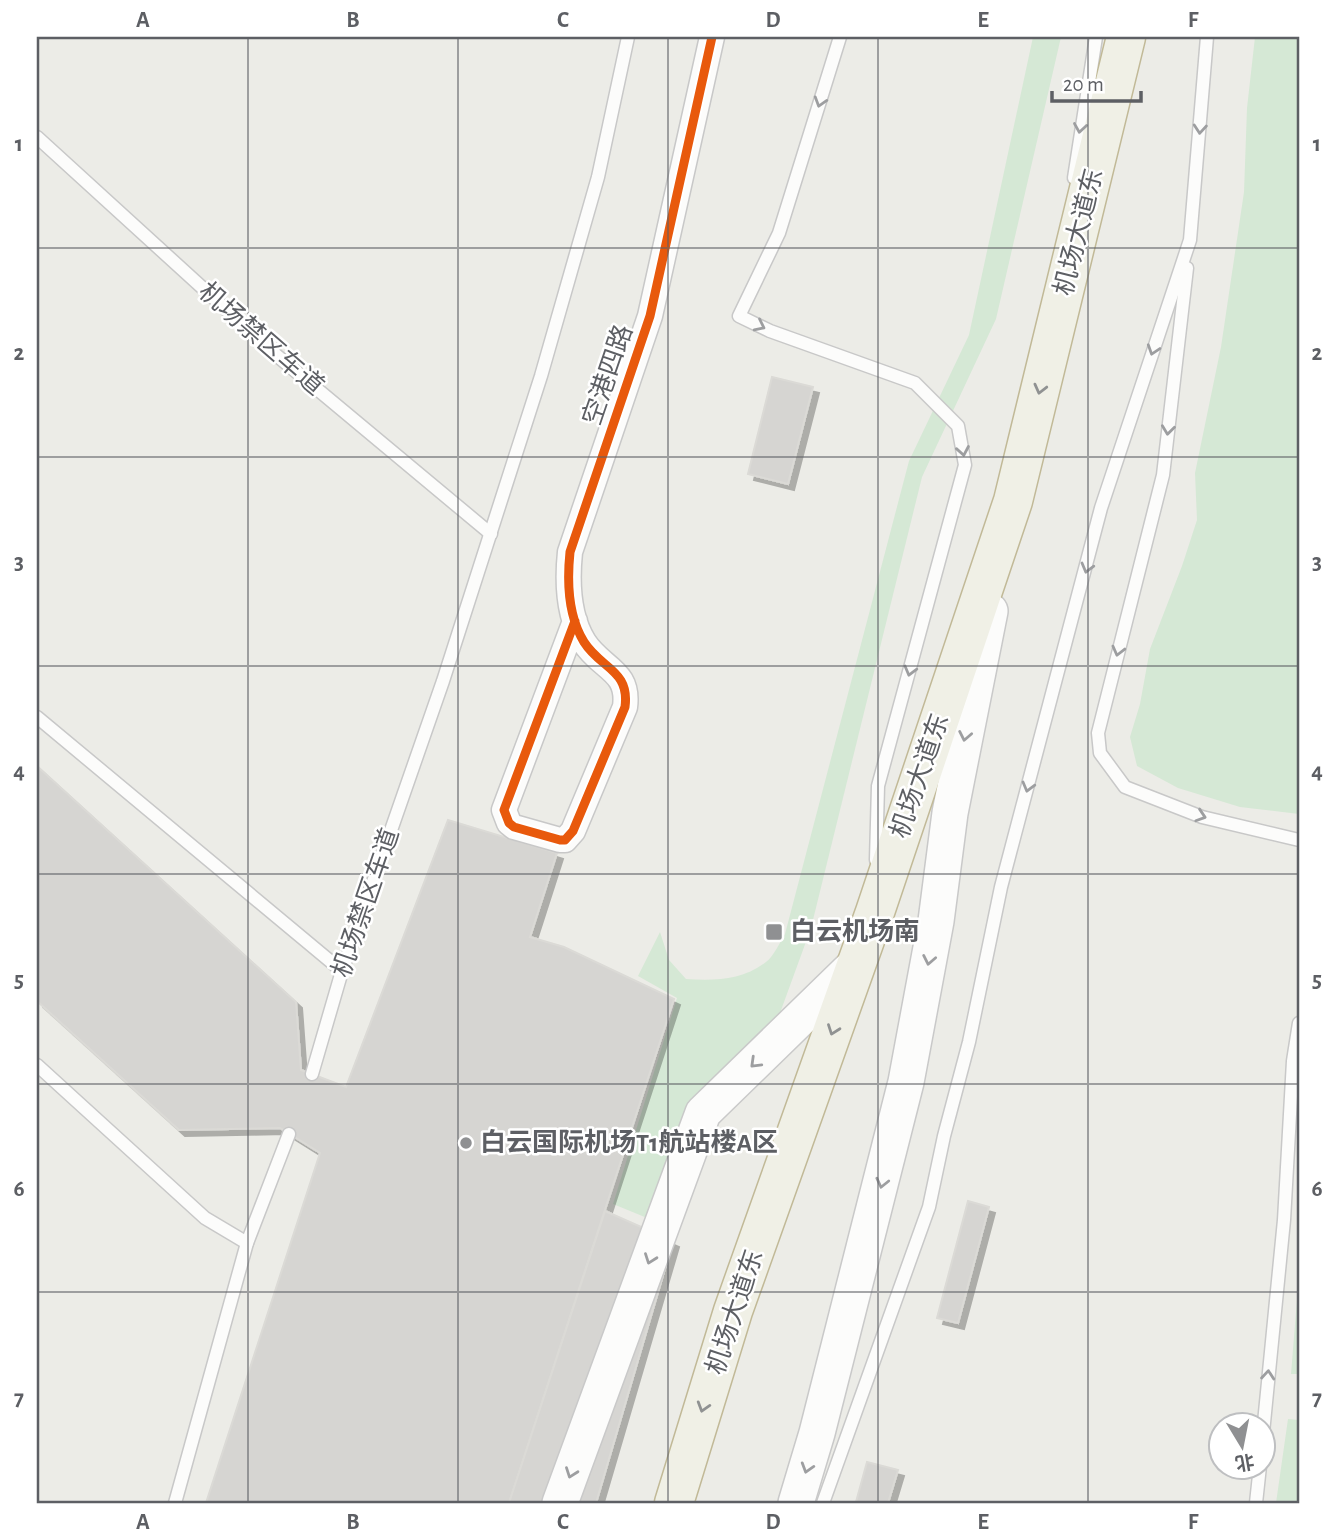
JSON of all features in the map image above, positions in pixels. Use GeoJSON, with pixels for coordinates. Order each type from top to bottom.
{"type":"FeatureCollection","features":[{"type":"Feature","properties":{"kind":"highway","name":"机场大道东"},"geometry":{"type":"LineString","coordinates":[[674,1503],[733,1311],[875,912],[1013,501],[1126,37]]}},
{"type":"Feature","properties":{"kind":"main road"},"geometry":{"type":"LineString","coordinates":[[796,1503],[817,1433],[906,1082],[936,921],[950,813],[1013,501]]}},
{"type":"Feature","properties":{"kind":"main road"},"geometry":{"type":"LineString","coordinates":[[560,1503],[703,1113],[856,964]]}},
{"type":"Feature","properties":{"kind":"street","name":"空港四路"},"geometry":{"type":"LineString","coordinates":[[575,621],[504,810],[514,827],[560,840],[570,836],[625,707],[625,685],[620,677],[598,660],[584,642],[575,621],[569,594],[570,552],[650,316],[712,37]]}},
{"type":"Feature","properties":{"kind":"lane","name":"机场禁区车道"},"geometry":{"type":"LineString","coordinates":[[312,1074],[342,971],[491,534],[541,376],[598,177],[628,37]]}},
{"type":"Feature","properties":{"kind":"lane"},"geometry":{"type":"LineString","coordinates":[[841,37],[779,233],[739,316],[770,331],[915,383],[958,426],[965,465],[878,786],[875,912]]}},
{"type":"Feature","properties":{"kind":"lane"},"geometry":{"type":"LineString","coordinates":[[1054,333],[1080,128],[1097,37]]}},
{"type":"Feature","properties":{"kind":"lane"},"geometry":{"type":"LineString","coordinates":[[1207,37],[1190,240],[1163,475],[1098,733],[1100,753],[1125,787],[1202,817],[1299,840]]}},
{"type":"Feature","properties":{"kind":"lane","name":"机场禁区车道"},"geometry":{"type":"LineString","coordinates":[[37,137],[275,354],[491,534]]}},
{"type":"Feature","properties":{"kind":"lane"},"geometry":{"type":"LineString","coordinates":[[823,1503],[929,1207],[944,1136],[970,1042],[1001,887],[1101,508],[1190,240]]}},
{"type":"Feature","properties":{"kind":"lane"},"geometry":{"type":"LineString","coordinates":[[37,717],[342,971]]}},
{"type":"Feature","properties":{"kind":"lane"},"geometry":{"type":"LineString","coordinates":[[1265,1410],[1284,1220],[1293,1061],[1299,1023]]}},
{"type":"Feature","properties":{"kind":"lane"},"geometry":{"type":"LineString","coordinates":[[37,1065],[205,1218],[247,1242]]}},
{"type":"Feature","properties":{"kind":"lane"},"geometry":{"type":"LineString","coordinates":[[176,1503],[247,1242],[289,1134]]}},
{"type":"Feature","properties":{"kind":"lane"},"geometry":{"type":"LineString","coordinates":[[1255,1503],[1258,1480]]}},
{"type":"Feature","properties":{"kind":"green space"},"geometry":{"type":"Polygon","coordinates":[[[1033,37],[1061,37],[996,319],[922,477],[811,928],[780,1013],[700,1101],[652,1220],[613,1204],[677,998],[638,976],[660,932],[669,960],[686,979],[697,980],[728,978],[748,973],[772,956],[785,934],[909,461],[969,335],[1033,37]]]}},
{"type":"Feature","properties":{"kind":"green space"},"geometry":{"type":"Polygon","coordinates":[[[1255,37],[1299,37],[1299,814],[1240,807],[1178,788],[1137,766],[1130,737],[1140,704],[1150,649],[1197,520],[1195,473],[1221,347],[1244,192],[1247,108],[1255,37]]]}},
{"type":"Feature","properties":{"kind":"green space"},"geometry":{"type":"Polygon","coordinates":[[[1299,1275],[1299,1374],[1291,1374],[1299,1275]]]}},
{"type":"Feature","properties":{"kind":"green space"},"geometry":{"type":"Polygon","coordinates":[[[1288,1419],[1299,1420],[1299,1503],[1276,1503],[1288,1419]]]}},
{"type":"Feature","properties":{"kind":"building"},"geometry":{"type":"Polygon","coordinates":[[[772,377],[813,387],[788,484],[748,474],[772,377]]]}},
{"type":"Feature","properties":{"kind":"building","name":"白云国际机场T1航站楼A区"},"geometry":{"type":"Polygon","coordinates":[[[37,766],[296,1002],[301,1070],[346,1087],[448,820],[557,853],[530,937],[564,947],[674,999],[509,1503],[206,1503],[320,1153],[280,1128],[179,1130],[37,1001],[37,766]]]}},
{"type":"Feature","properties":{"kind":"building"},"geometry":{"type":"Polygon","coordinates":[[[968,1201],[989,1207],[958,1323],[937,1318],[968,1201]]]}},
{"type":"Feature","properties":{"kind":"building"},"geometry":{"type":"Polygon","coordinates":[[[605,1211],[673,1241],[596,1503],[509,1503],[605,1211]]]}},
{"type":"Feature","properties":{"kind":"building"},"geometry":{"type":"Polygon","coordinates":[[[867,1462],[898,1470],[888,1503],[856,1502],[867,1462]]]}},
{"type":"Feature","properties":{"kind":"cycle path"},"geometry":{"type":"LineString","coordinates":[[575,621],[504,810],[509,823],[514,827],[560,840],[565,840],[573,831],[625,707],[625,695],[619,677],[591,651],[575,621],[569,586],[570,552],[650,316],[712,37]]}},
{"type":"Feature","properties":{"kind":"place","name":"白云机场南"},"geometry":{"type":"Point","coordinates":[774,932]}},
{"type":"Feature","properties":{"kind":"place","name":"白云国际机场T1航站楼A区"},"geometry":{"type":"Point","coordinates":[466,1143]}}]}
